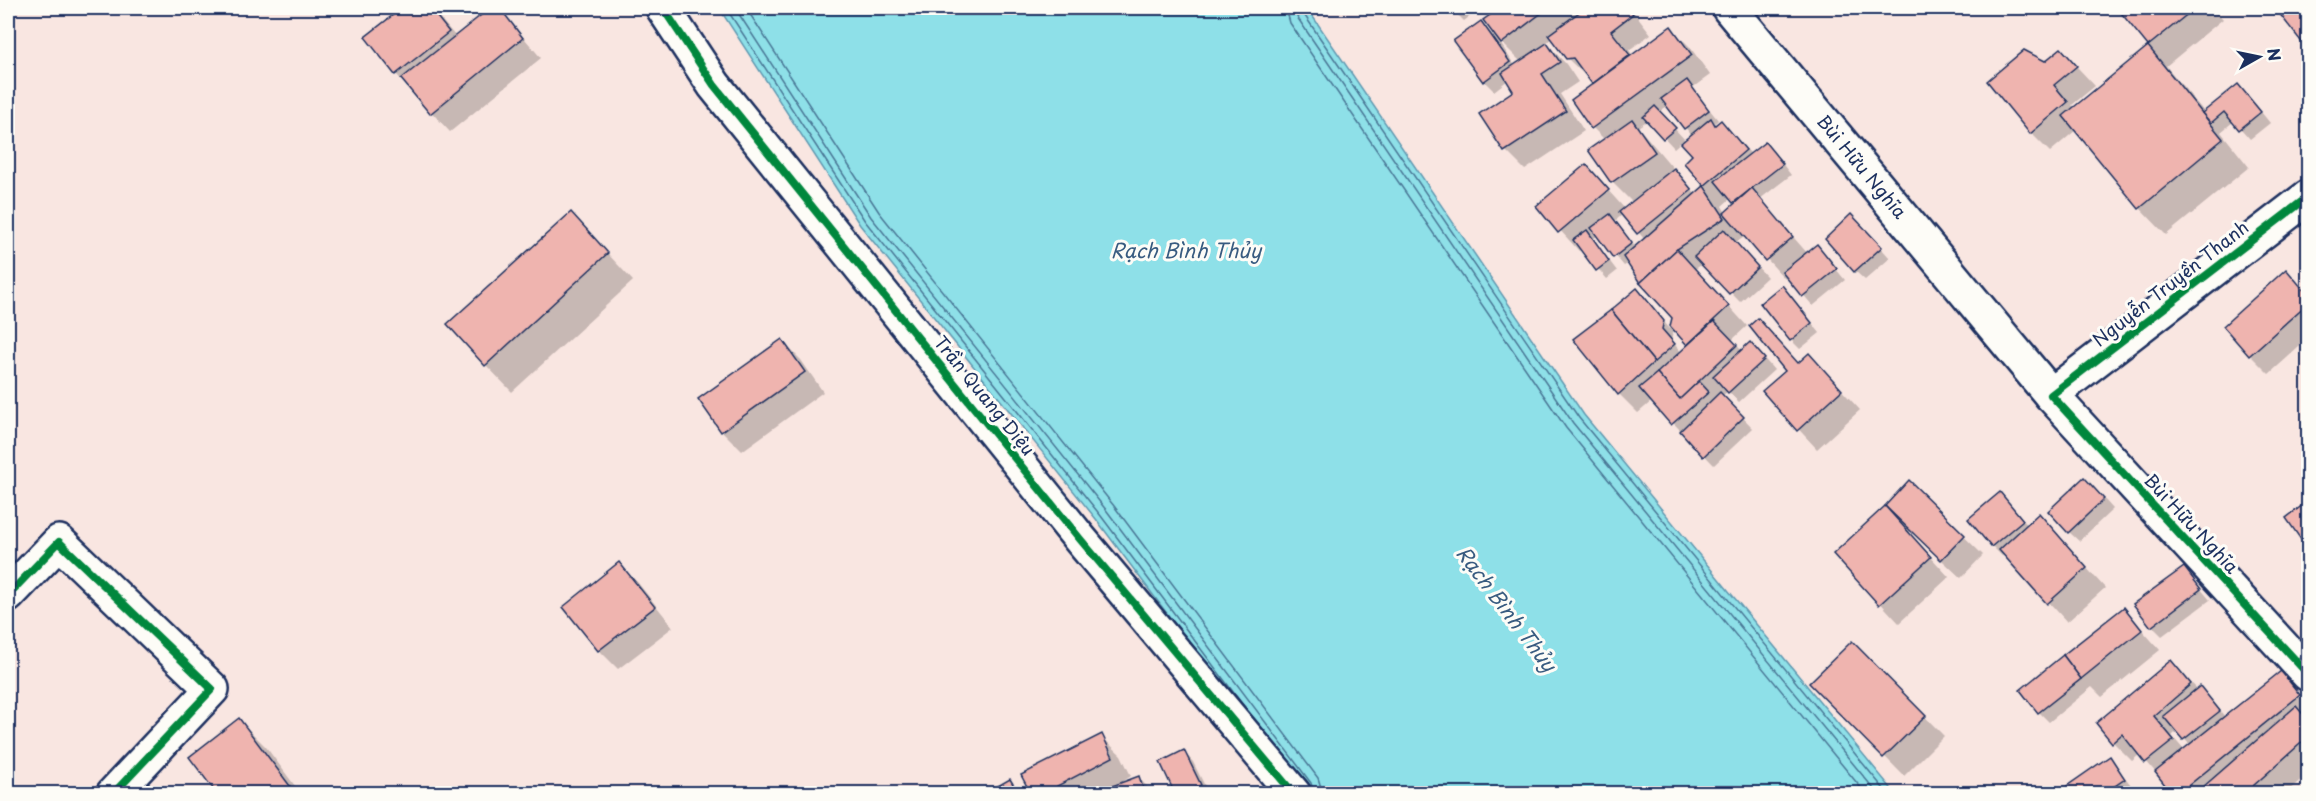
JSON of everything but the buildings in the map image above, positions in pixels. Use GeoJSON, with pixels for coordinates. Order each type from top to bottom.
{"type":"FeatureCollection","features":[{"type":"Feature","properties":{"kind":"street","name":"Trần Quang Diệu"},"geometry":{"type":"LineString","coordinates":[[663,8],[714,85],[1080,539],[1294,794]]}},
{"type":"Feature","properties":{"kind":"street","name":"Bùi Hữu Nghĩa"},"geometry":{"type":"LineString","coordinates":[[1729,8],[2051,395],[2308,674]]}},
{"type":"Feature","properties":{"kind":"street","name":"Nguyễn Truyền Thanh"},"geometry":{"type":"LineString","coordinates":[[2051,395],[2308,197]]}},
{"type":"Feature","properties":{"kind":"street"},"geometry":{"type":"LineString","coordinates":[[8,595],[59,542],[212,689],[113,794]]}},
{"type":"Feature","properties":{"kind":"water","name":"Rạch Bình Thủy"},"geometry":{"type":"Polygon","coordinates":[[[719,8],[1307,8],[1584,415],[1895,793],[1302,793],[1096,519],[860,225],[719,8]]]}},
{"type":"Feature","properties":{"kind":"cycle path"},"geometry":{"type":"LineString","coordinates":[[663,8],[714,85],[1080,539],[1294,794]]}},
{"type":"Feature","properties":{"kind":"cycle path"},"geometry":{"type":"LineString","coordinates":[[2308,197],[2051,395],[2308,674]]}},
{"type":"Feature","properties":{"kind":"cycle path"},"geometry":{"type":"LineString","coordinates":[[8,595],[59,542],[212,689],[113,794]]}}]}
